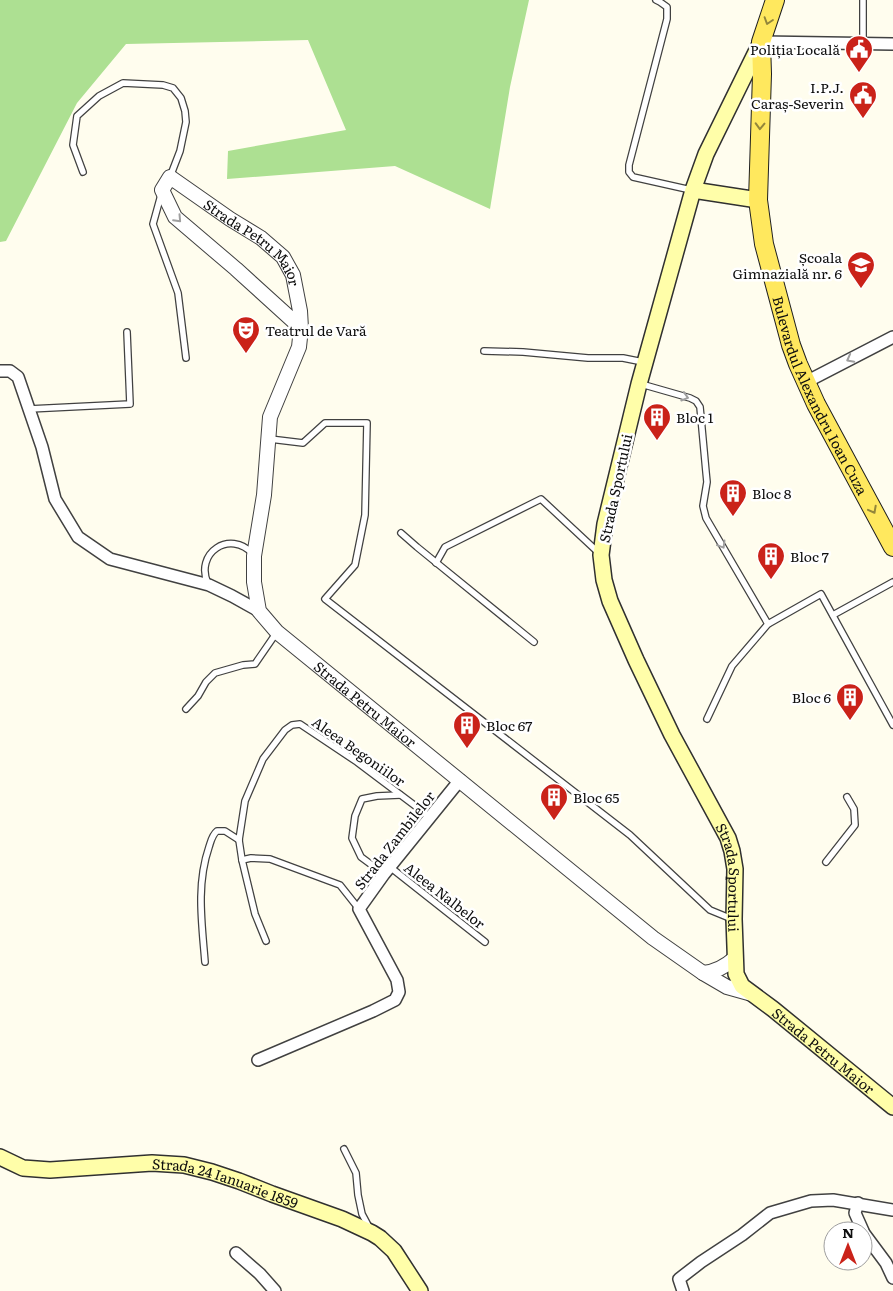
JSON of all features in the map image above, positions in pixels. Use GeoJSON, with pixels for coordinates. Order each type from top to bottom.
{"type":"FeatureCollection","features":[{"type":"Feature","properties":{"kind":"main road","name":"Bulevardul Alexandru Ioan Cuza"},"geometry":{"type":"LineString","coordinates":[[775,0],[761,42],[762,74],[758,200],[761,229],[791,345],[806,382],[893,547]]}},
{"type":"Feature","properties":{"kind":"main road","name":"Strada Sportului"},"geometry":{"type":"LineString","coordinates":[[735,958],[735,869],[728,838],[672,736],[636,660],[610,601],[604,580],[601,555],[605,524],[638,384],[693,190],[706,154],[761,42]]}},
{"type":"Feature","properties":{"kind":"main road"},"geometry":{"type":"LineString","coordinates":[[693,190],[758,200]]}},
{"type":"Feature","properties":{"kind":"main road","name":"Strada Petru Maior"},"geometry":{"type":"LineString","coordinates":[[735,958],[755,995],[893,1107]]}},
{"type":"Feature","properties":{"kind":"main road","name":"Strada 24 Ianuarie 1859"},"geometry":{"type":"LineString","coordinates":[[0,1157],[23,1168],[50,1170],[152,1163],[184,1165],[212,1172],[342,1219],[372,1233],[394,1251],[420,1291]]}},
{"type":"Feature","properties":{"kind":"street"},"geometry":{"type":"LineString","coordinates":[[761,42],[893,44]]}},
{"type":"Feature","properties":{"kind":"street"},"geometry":{"type":"LineString","coordinates":[[162,190],[170,177]]}},
{"type":"Feature","properties":{"kind":"street","name":"Strada Petru Maior"},"geometry":{"type":"LineString","coordinates":[[170,177],[261,238],[283,257],[293,275],[300,312],[299,348],[270,416],[264,495],[254,556],[254,582],[259,611],[277,632],[653,938],[703,974],[727,987],[755,995]]}},
{"type":"Feature","properties":{"kind":"street","name":"Strada Petru Maior"},"geometry":{"type":"LineString","coordinates":[[162,190],[175,217],[301,328]]}},
{"type":"Feature","properties":{"kind":"street"},"geometry":{"type":"LineString","coordinates":[[806,382],[893,337]]}},
{"type":"Feature","properties":{"kind":"street"},"geometry":{"type":"LineString","coordinates":[[0,371],[10,371],[18,377],[42,447],[55,499],[78,537],[110,558],[209,585],[259,611]]}},
{"type":"Feature","properties":{"kind":"street","name":"Strada Zambilelor"},"geometry":{"type":"LineString","coordinates":[[258,1060],[395,1000],[400,992],[397,980],[360,909],[387,871],[460,780]]}},
{"type":"Feature","properties":{"kind":"street"},"geometry":{"type":"LineString","coordinates":[[703,974],[725,967],[735,958]]}},
{"type":"Feature","properties":{"kind":"street"},"geometry":{"type":"LineString","coordinates":[[683,1291],[679,1279],[742,1235],[770,1212],[811,1202],[833,1200],[893,1210]]}},
{"type":"Feature","properties":{"kind":"street"},"geometry":{"type":"LineString","coordinates":[[858,1203],[856,1213],[859,1221]]}},
{"type":"Feature","properties":{"kind":"street"},"geometry":{"type":"LineString","coordinates":[[873,1245],[886,1263],[893,1278]]}},
{"type":"Feature","properties":{"kind":"street"},"geometry":{"type":"LineString","coordinates":[[236,1253],[260,1274],[275,1291]]}},
{"type":"Feature","properties":{"kind":"lane"},"geometry":{"type":"LineString","coordinates":[[656,0],[666,8],[667,19],[629,165],[629,172],[633,177],[693,190]]}},
{"type":"Feature","properties":{"kind":"lane"},"geometry":{"type":"LineString","coordinates":[[862,44],[863,0]]}},
{"type":"Feature","properties":{"kind":"lane"},"geometry":{"type":"LineString","coordinates":[[83,172],[73,145],[77,116],[99,96],[124,83],[163,85],[173,88],[181,98],[186,122],[180,152],[170,177]]}},
{"type":"Feature","properties":{"kind":"lane"},"geometry":{"type":"LineString","coordinates":[[162,190],[153,224],[178,293],[186,358]]}},
{"type":"Feature","properties":{"kind":"lane"},"geometry":{"type":"LineString","coordinates":[[29,409],[130,404],[127,332]]}},
{"type":"Feature","properties":{"kind":"lane"},"geometry":{"type":"LineString","coordinates":[[484,351],[523,352],[588,358],[623,358],[644,362]]}},
{"type":"Feature","properties":{"kind":"lane"},"geometry":{"type":"LineString","coordinates":[[638,384],[696,400],[700,407],[706,472],[703,506],[706,518],[768,624]]}},
{"type":"Feature","properties":{"kind":"lane"},"geometry":{"type":"LineString","coordinates":[[268,438],[303,443],[325,423],[367,423],[365,515],[355,565],[324,599],[630,836],[710,910],[734,919]]}},
{"type":"Feature","properties":{"kind":"lane"},"geometry":{"type":"LineString","coordinates":[[436,563],[445,547],[541,499],[601,555]]}},
{"type":"Feature","properties":{"kind":"lane"},"geometry":{"type":"LineString","coordinates":[[401,532],[436,563],[534,642]]}},
{"type":"Feature","properties":{"kind":"lane"},"geometry":{"type":"LineString","coordinates":[[209,585],[205,578],[204,569],[210,554],[217,548],[224,544],[241,545],[254,556]]}},
{"type":"Feature","properties":{"kind":"lane"},"geometry":{"type":"LineString","coordinates":[[833,615],[893,582]]}},
{"type":"Feature","properties":{"kind":"lane"},"geometry":{"type":"LineString","coordinates":[[707,719],[732,666],[768,624],[821,594],[893,725]]}},
{"type":"Feature","properties":{"kind":"lane"},"geometry":{"type":"LineString","coordinates":[[186,708],[198,696],[206,682],[215,673],[243,665],[255,664],[277,632]]}},
{"type":"Feature","properties":{"kind":"lane","name":"Aleea Begoniilor"},"geometry":{"type":"LineString","coordinates":[[266,941],[256,914],[242,860],[239,840],[245,801],[263,759],[285,730],[292,725],[300,724],[356,762],[430,817]]}},
{"type":"Feature","properties":{"kind":"lane"},"geometry":{"type":"LineString","coordinates":[[387,871],[361,858],[352,838],[355,816],[362,799],[400,795]]}},
{"type":"Feature","properties":{"kind":"lane"},"geometry":{"type":"LineString","coordinates":[[826,862],[856,826],[854,808],[847,797]]}},
{"type":"Feature","properties":{"kind":"lane"},"geometry":{"type":"LineString","coordinates":[[205,962],[200,904],[206,855],[213,834],[217,831],[225,831],[239,840]]}},
{"type":"Feature","properties":{"kind":"lane"},"geometry":{"type":"LineString","coordinates":[[242,860],[251,858],[270,859],[340,885],[360,909]]}},
{"type":"Feature","properties":{"kind":"lane","name":"Aleea Nalbelor"},"geometry":{"type":"LineString","coordinates":[[387,871],[485,942]]}},
{"type":"Feature","properties":{"kind":"lane"},"geometry":{"type":"LineString","coordinates":[[344,1149],[356,1173],[362,1214],[372,1233]]}},
{"type":"Feature","properties":{"kind":"green space"},"geometry":{"type":"Polygon","coordinates":[[[0,0],[529,0],[510,87],[490,209],[395,166],[227,179],[228,151],[346,130],[308,40],[126,44],[77,103],[6,241],[0,242],[0,0]]]}},
{"type":"Feature","properties":{"kind":"place","name":"Poliția Locală"},"geometry":{"type":"Point","coordinates":[859,73]}},
{"type":"Feature","properties":{"kind":"place","name":"I.P.J. Caraș-Severin"},"geometry":{"type":"Point","coordinates":[863,119]}},
{"type":"Feature","properties":{"kind":"place","name":"Școala Gimnazială nr. 6"},"geometry":{"type":"Point","coordinates":[861,289]}},
{"type":"Feature","properties":{"kind":"place","name":"Teatrul de Vară"},"geometry":{"type":"Point","coordinates":[246,354]}},
{"type":"Feature","properties":{"kind":"place","name":"Bloc 1"},"geometry":{"type":"Point","coordinates":[657,441]}},
{"type":"Feature","properties":{"kind":"place","name":"Bloc 8"},"geometry":{"type":"Point","coordinates":[733,517]}},
{"type":"Feature","properties":{"kind":"place","name":"Bloc 7"},"geometry":{"type":"Point","coordinates":[771,580]}},
{"type":"Feature","properties":{"kind":"place","name":"Bloc 6"},"geometry":{"type":"Point","coordinates":[850,721]}},
{"type":"Feature","properties":{"kind":"place","name":"Bloc 67"},"geometry":{"type":"Point","coordinates":[467,749]}},
{"type":"Feature","properties":{"kind":"place","name":"Bloc 65"},"geometry":{"type":"Point","coordinates":[554,821]}}]}
